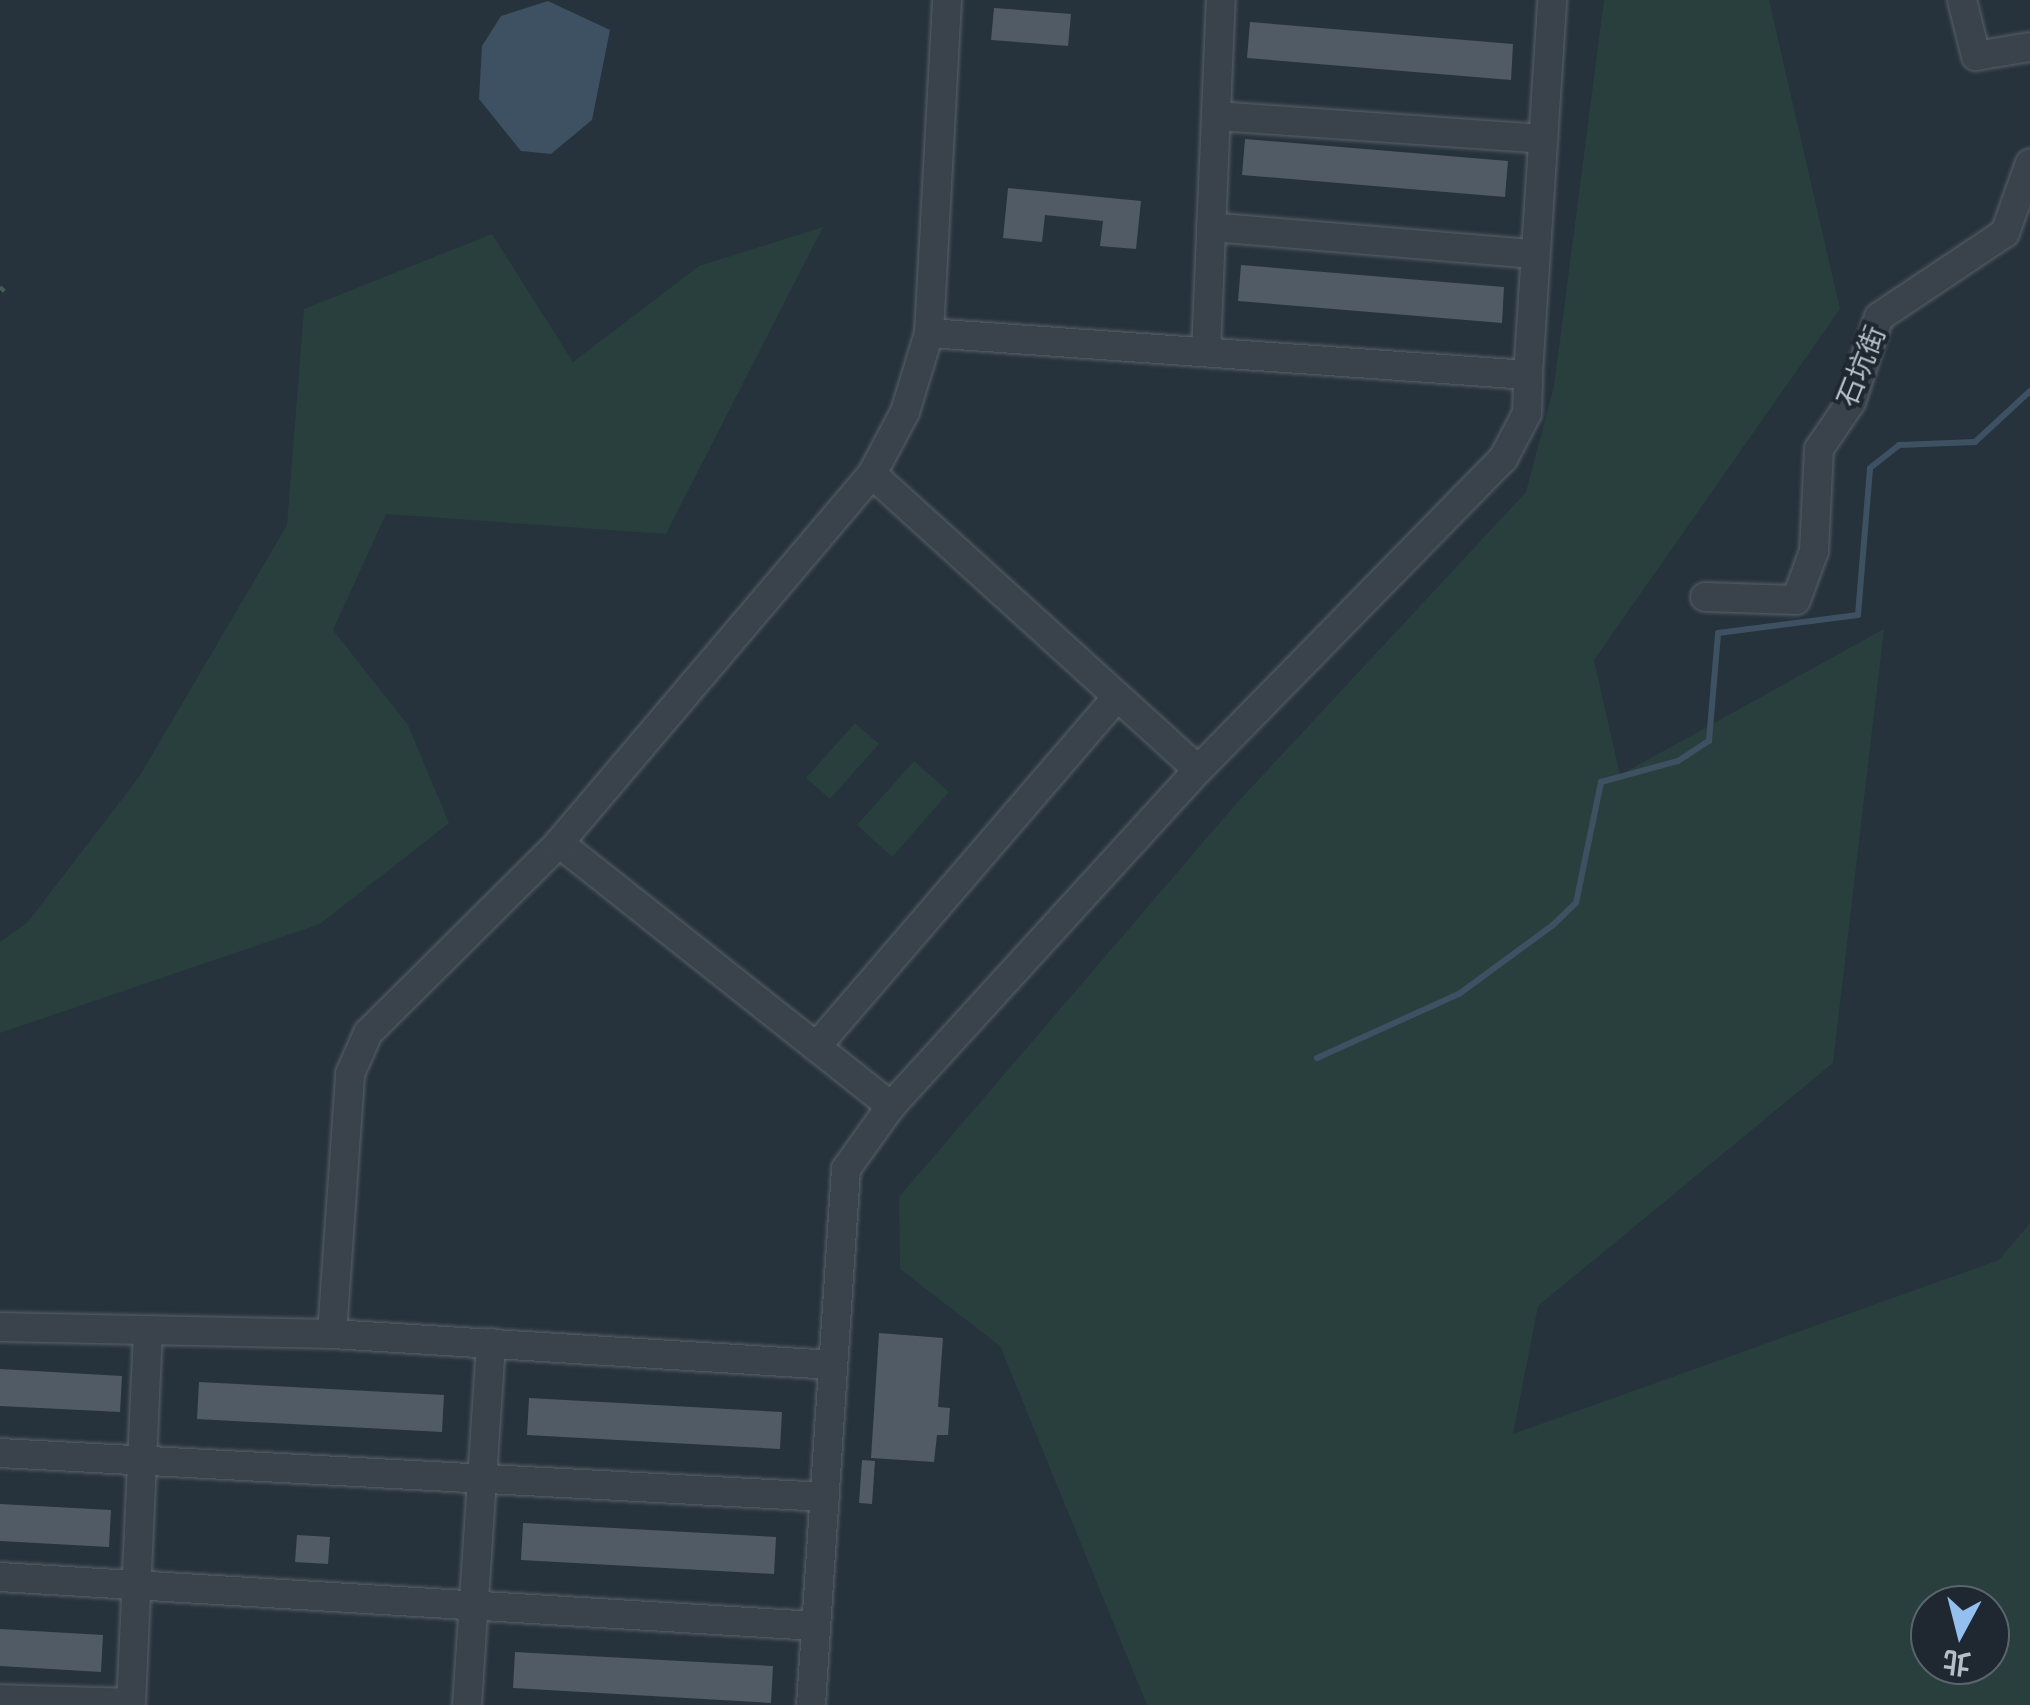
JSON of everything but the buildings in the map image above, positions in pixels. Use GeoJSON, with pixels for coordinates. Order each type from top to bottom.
{"type":"FeatureCollection","features":[{"type":"Feature","properties":{"kind":"street"},"geometry":{"type":"LineString","coordinates":[[332,1334],[350,1074],[368,1033],[558,844],[872,474],[905,412],[930,333],[947,0]]}},
{"type":"Feature","properties":{"kind":"street"},"geometry":{"type":"LineString","coordinates":[[1206,352],[1221,0]]}},
{"type":"Feature","properties":{"kind":"street"},"geometry":{"type":"LineString","coordinates":[[811,1705],[846,1169],[891,1106],[1198,770],[1503,458],[1526,412],[1552,0]]}},
{"type":"Feature","properties":{"kind":"street"},"geometry":{"type":"LineString","coordinates":[[1962,0],[1976,56],[2030,47]]}},
{"type":"Feature","properties":{"kind":"street"},"geometry":{"type":"LineString","coordinates":[[1216,116],[1543,139]]}},
{"type":"Feature","properties":{"kind":"street","name":"石坑街"},"geometry":{"type":"LineString","coordinates":[[1705,597],[1796,600],[1814,552],[1819,449],[1851,402],[1879,317],[2006,233],[2030,163]]}},
{"type":"Feature","properties":{"kind":"street"},"geometry":{"type":"LineString","coordinates":[[1211,227],[1535,254]]}},
{"type":"Feature","properties":{"kind":"street"},"geometry":{"type":"LineString","coordinates":[[930,333],[1528,375]]}},
{"type":"Feature","properties":{"kind":"street"},"geometry":{"type":"LineString","coordinates":[[872,474],[1198,770]]}},
{"type":"Feature","properties":{"kind":"street"},"geometry":{"type":"LineString","coordinates":[[816,1047],[1118,696]]}},
{"type":"Feature","properties":{"kind":"street"},"geometry":{"type":"LineString","coordinates":[[558,844],[891,1106]]}},
{"type":"Feature","properties":{"kind":"street"},"geometry":{"type":"LineString","coordinates":[[0,1326],[332,1334],[833,1364]]}},
{"type":"Feature","properties":{"kind":"street"},"geometry":{"type":"LineString","coordinates":[[0,1699],[131,1704],[137,1460],[148,1330]]}},
{"type":"Feature","properties":{"kind":"street"},"geometry":{"type":"LineString","coordinates":[[467,1705],[491,1344]]}},
{"type":"Feature","properties":{"kind":"street"},"geometry":{"type":"LineString","coordinates":[[0,1453],[825,1497]]}},
{"type":"Feature","properties":{"kind":"street"},"geometry":{"type":"LineString","coordinates":[[0,1577],[816,1626]]}},
{"type":"Feature","properties":{"kind":"green space"},"geometry":{"type":"Polygon","coordinates":[[[1604,0],[1769,0],[1840,309],[1594,660],[1620,775],[1884,629],[1833,1063],[1538,1306],[1513,1434],[1999,1260],[2030,1223],[2030,1705],[1147,1705],[1000,1346],[900,1269],[899,1197],[1235,805],[1526,492],[1554,386],[1604,0]]]}},
{"type":"Feature","properties":{"kind":"green space"},"geometry":{"type":"Polygon","coordinates":[[[823,227],[666,534],[386,514],[333,630],[408,725],[449,823],[320,924],[0,1033],[0,942],[27,923],[139,777],[287,525],[304,309],[492,234],[573,362],[699,266],[823,227]]]}},
{"type":"Feature","properties":{"kind":"green space"},"geometry":{"type":"Polygon","coordinates":[[[855,723],[879,744],[830,799],[806,778],[855,723]]]}},
{"type":"Feature","properties":{"kind":"green space"},"geometry":{"type":"Polygon","coordinates":[[[914,761],[949,792],[892,857],[857,825],[914,761]]]}},
{"type":"Feature","properties":{"kind":"water"},"geometry":{"type":"Polygon","coordinates":[[[548,1],[610,30],[592,120],[551,154],[521,151],[479,99],[482,46],[501,16],[548,1]]]}},
{"type":"Feature","properties":{"kind":"waterway"},"geometry":{"type":"LineString","coordinates":[[1317,1058],[1459,994],[1553,925],[1576,903],[1601,782],[1678,761],[1709,741],[1718,633],[1858,615],[1870,468],[1899,445],[1975,442],[2030,391]]}}]}
